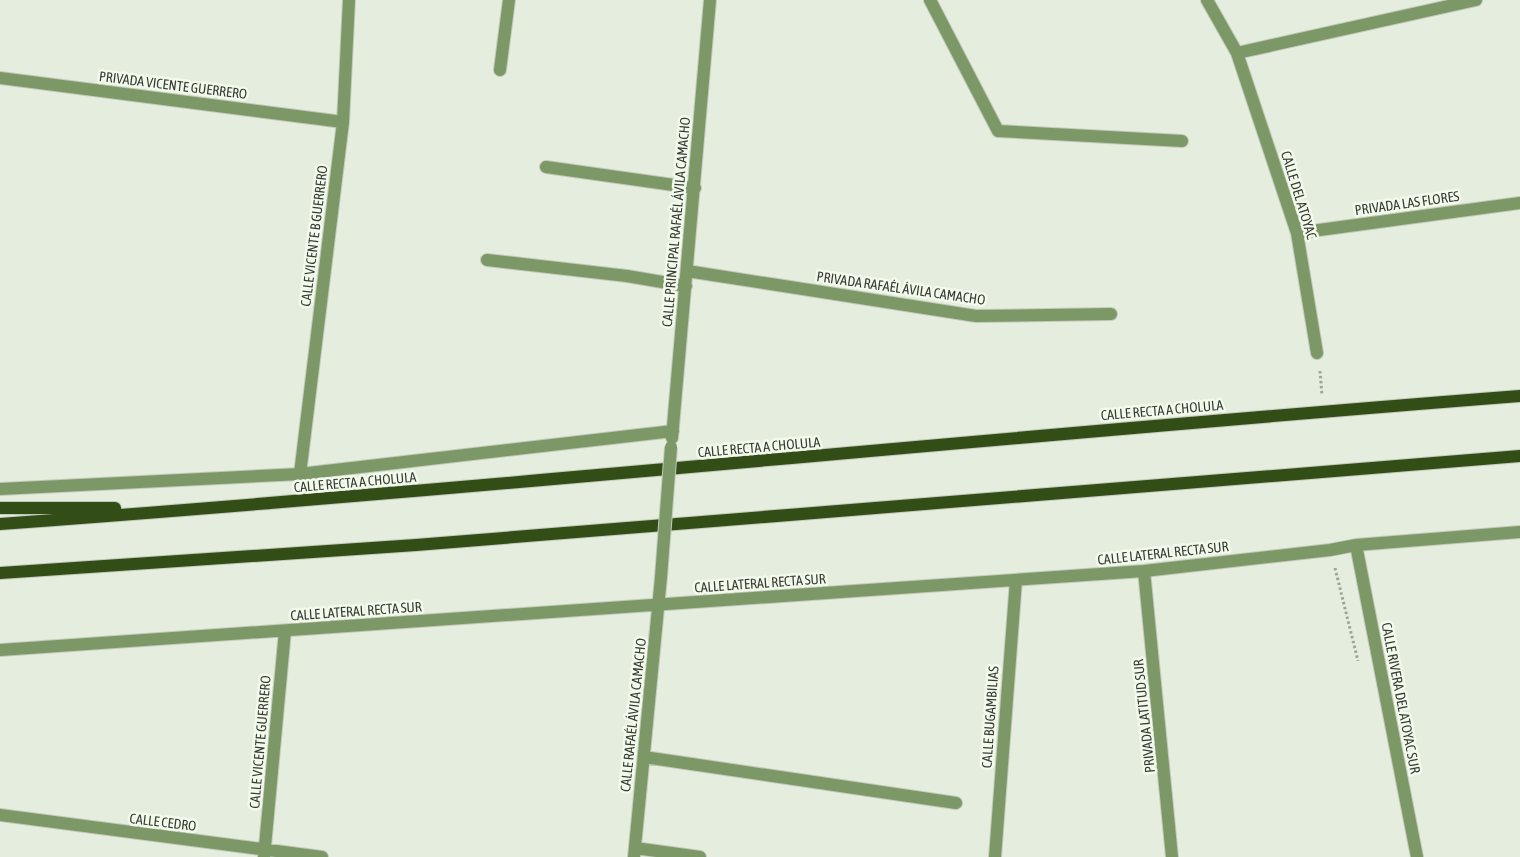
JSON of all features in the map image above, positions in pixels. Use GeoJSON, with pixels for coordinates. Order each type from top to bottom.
{"type":"FeatureCollection","features":[{"type":"Feature","properties":{"kind":"main road","name":"CALLE RECTA A CHOLULA"},"geometry":{"type":"LineString","coordinates":[[0,524],[217,508],[910,449],[1324,410],[1520,396]]}},
{"type":"Feature","properties":{"kind":"main road"},"geometry":{"type":"LineString","coordinates":[[0,573],[416,545],[1520,456]]}},
{"type":"Feature","properties":{"kind":"main road"},"geometry":{"type":"LineString","coordinates":[[0,508],[217,508]]}},
{"type":"Feature","properties":{"kind":"street","name":"CALLE VICENTE B GUERRERO"},"geometry":{"type":"LineString","coordinates":[[300,474],[343,122],[349,0]]}},
{"type":"Feature","properties":{"kind":"street"},"geometry":{"type":"LineString","coordinates":[[500,70],[509,0]]}},
{"type":"Feature","properties":{"kind":"street","name":"CALLE PRINCIPAL RAFAÉL ÁVILA CAMACHO"},"geometry":{"type":"LineString","coordinates":[[661,577],[710,0]]}},
{"type":"Feature","properties":{"kind":"street"},"geometry":{"type":"LineString","coordinates":[[930,0],[998,132],[1182,141]]}},
{"type":"Feature","properties":{"kind":"street","name":"CALLE DEL ATOYAC"},"geometry":{"type":"LineString","coordinates":[[1207,0],[1237,53],[1298,233],[1318,353]]}},
{"type":"Feature","properties":{"kind":"street"},"geometry":{"type":"LineString","coordinates":[[1237,53],[1476,0]]}},
{"type":"Feature","properties":{"kind":"street","name":"PRIVADA VICENTE GUERRERO"},"geometry":{"type":"LineString","coordinates":[[0,78],[343,122]]}},
{"type":"Feature","properties":{"kind":"street"},"geometry":{"type":"LineString","coordinates":[[546,167],[695,188]]}},
{"type":"Feature","properties":{"kind":"street","name":"PRIVADA LAS FLORES"},"geometry":{"type":"LineString","coordinates":[[1298,233],[1520,203]]}},
{"type":"Feature","properties":{"kind":"street"},"geometry":{"type":"LineString","coordinates":[[487,260],[627,276],[686,286]]}},
{"type":"Feature","properties":{"kind":"street","name":"PRIVADA RAFAÉL ÁVILA CAMACHO"},"geometry":{"type":"LineString","coordinates":[[687,270],[976,316],[1112,314]]}},
{"type":"Feature","properties":{"kind":"street"},"geometry":{"type":"LineString","coordinates":[[0,490],[300,474],[672,431]]}},
{"type":"Feature","properties":{"kind":"street","name":"CALLE LATERAL RECTA SUR"},"geometry":{"type":"LineString","coordinates":[[0,650],[1144,571],[1356,546],[1520,532]]}},
{"type":"Feature","properties":{"kind":"street","name":"CALLE RIVERA DEL ATOYAC SUR"},"geometry":{"type":"LineString","coordinates":[[1356,546],[1417,857]]}},
{"type":"Feature","properties":{"kind":"street","name":"PRIVADA LATITUD SUR"},"geometry":{"type":"LineString","coordinates":[[1144,571],[1172,857]]}},
{"type":"Feature","properties":{"kind":"street","name":"CALLE RAFAÉL ÁVILA CAMACHO"},"geometry":{"type":"LineString","coordinates":[[635,852],[661,577]]}},
{"type":"Feature","properties":{"kind":"street","name":"CALLE BUGAMBILIAS"},"geometry":{"type":"LineString","coordinates":[[994,857],[1016,580]]}},
{"type":"Feature","properties":{"kind":"street","name":"CALLE VICENTE GUERRERO"},"geometry":{"type":"LineString","coordinates":[[264,854],[285,631]]}},
{"type":"Feature","properties":{"kind":"street"},"geometry":{"type":"LineString","coordinates":[[644,757],[956,803]]}},
{"type":"Feature","properties":{"kind":"street","name":"CALLE CEDRO"},"geometry":{"type":"LineString","coordinates":[[0,815],[264,854],[322,857]]}},
{"type":"Feature","properties":{"kind":"street"},"geometry":{"type":"LineString","coordinates":[[635,852],[700,857]]}},
{"type":"Feature","properties":{"kind":"path"},"geometry":{"type":"LineString","coordinates":[[1318,353],[1324,410]]}}]}
